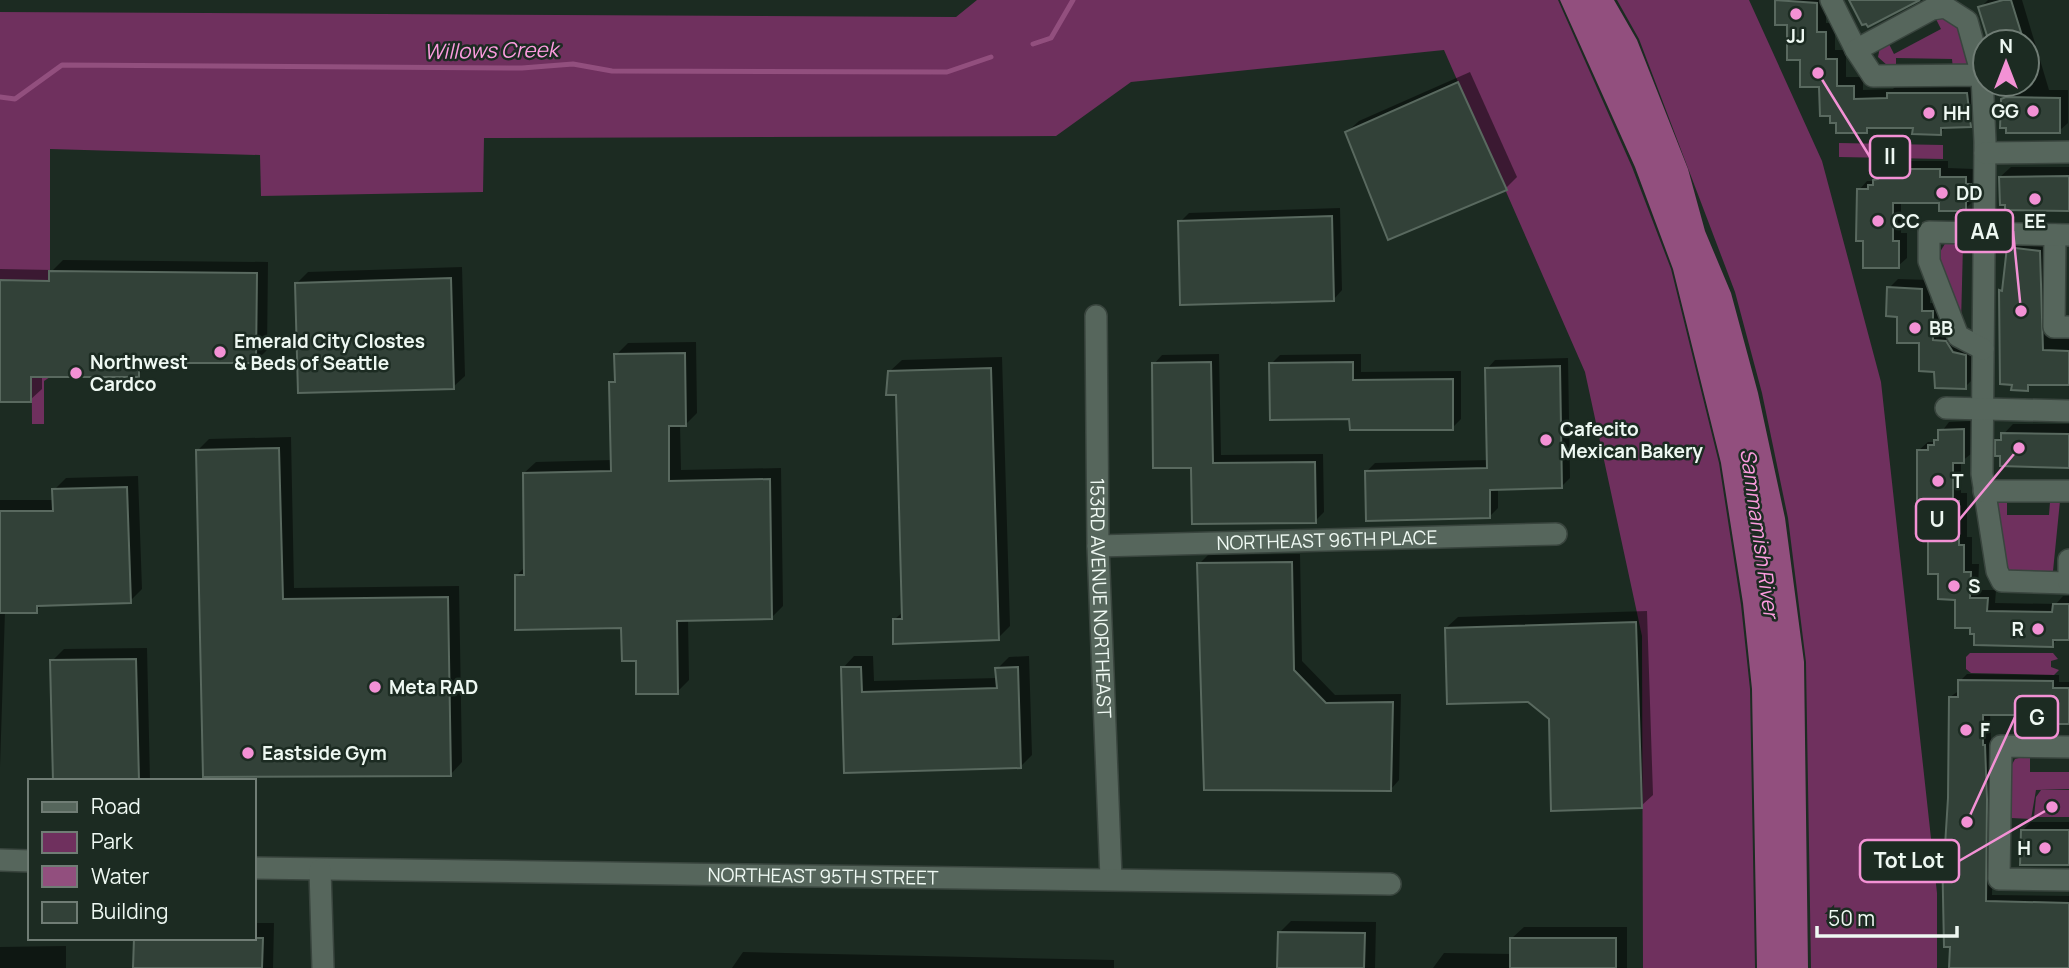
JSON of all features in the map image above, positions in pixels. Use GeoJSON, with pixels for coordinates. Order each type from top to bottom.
{"type":"FeatureCollection","features":[{"type":"Feature","properties":{"kind":"street"},"geometry":{"type":"LineString","coordinates":[[1831,0],[1872,76],[1971,75]]}},
{"type":"Feature","properties":{"kind":"street"},"geometry":{"type":"LineString","coordinates":[[1856,50],[1932,9],[1945,7],[1967,21],[1971,35]]}},
{"type":"Feature","properties":{"kind":"street"},"geometry":{"type":"LineString","coordinates":[[1983,98],[1985,153],[1981,409],[1984,491],[2002,581],[2069,583],[2069,560]]}},
{"type":"Feature","properties":{"kind":"street"},"geometry":{"type":"LineString","coordinates":[[1985,153],[2069,152]]}},
{"type":"Feature","properties":{"kind":"street"},"geometry":{"type":"LineString","coordinates":[[1983,349],[1958,336],[1929,261],[1930,232],[2062,235],[2054,327],[2069,327]]}},
{"type":"Feature","properties":{"kind":"street","name":"153RD AVENUE NORTHEAST"},"geometry":{"type":"LineString","coordinates":[[1096,316],[1098,546],[1111,878]]}},
{"type":"Feature","properties":{"kind":"street"},"geometry":{"type":"LineString","coordinates":[[1946,408],[2069,411]]}},
{"type":"Feature","properties":{"kind":"street"},"geometry":{"type":"LineString","coordinates":[[1984,491],[2069,491]]}},
{"type":"Feature","properties":{"kind":"street","name":"NORTHEAST 96TH PLACE"},"geometry":{"type":"LineString","coordinates":[[1098,546],[1556,534]]}},
{"type":"Feature","properties":{"kind":"street"},"geometry":{"type":"LineString","coordinates":[[2069,747],[2001,746],[1999,879],[2069,880]]}},
{"type":"Feature","properties":{"kind":"street"},"geometry":{"type":"LineString","coordinates":[[0,860],[28,861]]}},
{"type":"Feature","properties":{"kind":"street","name":"NORTHEAST 95TH STREET"},"geometry":{"type":"LineString","coordinates":[[256,868],[1390,884]]}},
{"type":"Feature","properties":{"kind":"street"},"geometry":{"type":"LineString","coordinates":[[320,870],[323,968]]}},
{"type":"Feature","properties":{"kind":"green space"},"geometry":{"type":"Polygon","coordinates":[[[977,0],[1558,0],[1632,167],[1671,269],[1719,463],[1741,605],[1750,689],[1755,968],[1643,968],[1642,636],[1585,372],[1444,50],[1131,82],[1056,136],[484,138],[483,192],[261,196],[260,155],[50,149],[50,377],[44,381],[44,424],[32,424],[31,281],[0,280],[0,12],[956,17],[977,0]]]}},
{"type":"Feature","properties":{"kind":"green space"},"geometry":{"type":"Polygon","coordinates":[[[1617,0],[1749,0],[1822,161],[1881,382],[1937,893],[1937,968],[1811,968],[1806,662],[1788,518],[1762,393],[1735,292],[1639,39],[1617,0]]]}},
{"type":"Feature","properties":{"kind":"green space"},"geometry":{"type":"Polygon","coordinates":[[[1936,19],[1957,21],[1969,59],[1967,66],[1953,70],[1952,59],[1896,58],[1896,64],[1888,66],[1878,57],[1880,47],[1889,44],[1894,54],[1941,29],[1936,19]]]}},
{"type":"Feature","properties":{"kind":"green space"},"geometry":{"type":"Polygon","coordinates":[[[1839,143],[1943,145],[1943,159],[1839,157],[1839,143]]]}},
{"type":"Feature","properties":{"kind":"green space"},"geometry":{"type":"Polygon","coordinates":[[[1946,242],[1961,242],[1963,245],[1961,323],[1937,257],[1946,242]]]}},
{"type":"Feature","properties":{"kind":"green space"},"geometry":{"type":"Polygon","coordinates":[[[1994,500],[2007,501],[2007,515],[2049,515],[2050,502],[2060,501],[2053,571],[2009,572],[2004,569],[1994,500]]]}},
{"type":"Feature","properties":{"kind":"green space"},"geometry":{"type":"Polygon","coordinates":[[[1970,653],[2053,653],[2058,659],[2051,661],[2051,667],[2059,670],[2054,675],[1971,673],[1966,669],[1966,657],[1970,653]]]}},
{"type":"Feature","properties":{"kind":"green space"},"geometry":{"type":"Polygon","coordinates":[[[2030,755],[2030,772],[2069,772],[2069,789],[2036,790],[2031,819],[2011,818],[2009,770],[2015,759],[2030,755]]]}},
{"type":"Feature","properties":{"kind":"green space"},"geometry":{"type":"Polygon","coordinates":[[[2041,790],[2069,790],[2069,817],[2034,817],[2036,797],[2041,790]]]}},
{"type":"Feature","properties":{"kind":"water","name":"Sammamish River"},"geometry":{"type":"Polygon","coordinates":[[[1560,0],[1614,0],[1637,40],[1688,169],[1705,231],[1731,293],[1758,393],[1785,518],[1804,662],[1808,968],[1757,968],[1752,689],[1743,603],[1721,463],[1673,269],[1635,167],[1560,0]]]}},
{"type":"Feature","properties":{"kind":"building"},"geometry":{"type":"Polygon","coordinates":[[[1775,0],[1817,3],[1817,32],[1826,32],[1826,59],[1837,59],[1837,86],[1854,86],[1854,99],[1887,98],[1887,93],[1967,93],[1971,127],[1941,128],[1941,135],[1912,134],[1913,128],[1867,128],[1867,133],[1836,133],[1836,123],[1830,123],[1830,116],[1820,116],[1819,87],[1800,87],[1800,60],[1787,60],[1787,25],[1775,25],[1775,0]]]}},
{"type":"Feature","properties":{"kind":"building"},"geometry":{"type":"Polygon","coordinates":[[[1849,0],[1920,0],[1868,27],[1866,24],[1862,25],[1849,0]]]}},
{"type":"Feature","properties":{"kind":"building"},"geometry":{"type":"Polygon","coordinates":[[[2011,0],[2020,28],[1985,28],[1978,7],[2011,0]]]}},
{"type":"Feature","properties":{"kind":"building"},"geometry":{"type":"Polygon","coordinates":[[[1458,82],[1507,190],[1388,240],[1345,132],[1458,82]]]}},
{"type":"Feature","properties":{"kind":"building","name":"GG"},"geometry":{"type":"Polygon","coordinates":[[[2060,98],[2060,133],[2006,133],[2006,128],[2000,128],[2001,99],[2060,98]]]}},
{"type":"Feature","properties":{"kind":"building"},"geometry":{"type":"Polygon","coordinates":[[[1878,169],[1940,169],[1940,177],[1966,177],[1966,184],[1971,184],[1971,201],[1966,201],[1966,211],[1939,211],[1939,203],[1893,203],[1893,241],[1899,241],[1899,268],[1863,268],[1863,241],[1856,241],[1857,189],[1868,189],[1868,185],[1873,185],[1873,180],[1878,179],[1878,169]]]}},
{"type":"Feature","properties":{"kind":"building","name":"EE"},"geometry":{"type":"Polygon","coordinates":[[[2069,176],[2069,211],[2005,210],[2005,205],[2000,205],[1999,177],[2069,176]]]}},
{"type":"Feature","properties":{"kind":"building"},"geometry":{"type":"Polygon","coordinates":[[[1332,216],[1334,301],[1180,305],[1178,221],[1332,216]]]}},
{"type":"Feature","properties":{"kind":"building"},"geometry":{"type":"Polygon","coordinates":[[[2007,247],[2040,251],[2043,350],[2069,351],[2069,385],[2028,385],[2028,391],[2011,390],[2012,385],[2000,384],[1999,290],[2002,291],[2007,247]]]}},
{"type":"Feature","properties":{"kind":"building"},"geometry":{"type":"Polygon","coordinates":[[[49,271],[257,273],[256,363],[139,363],[139,377],[31,377],[31,402],[0,402],[0,280],[49,281],[49,271]]]}},
{"type":"Feature","properties":{"kind":"building"},"geometry":{"type":"Polygon","coordinates":[[[451,278],[454,389],[298,393],[295,283],[451,278]]]}},
{"type":"Feature","properties":{"kind":"building","name":"BB"},"geometry":{"type":"Polygon","coordinates":[[[1887,287],[1922,289],[1922,311],[1933,311],[1933,340],[1946,341],[1953,352],[1966,355],[1966,389],[1935,388],[1934,372],[1919,371],[1919,343],[1897,343],[1897,317],[1886,316],[1887,287]]]}},
{"type":"Feature","properties":{"kind":"building"},"geometry":{"type":"Polygon","coordinates":[[[685,353],[686,426],[669,426],[669,481],[770,479],[772,619],[677,621],[678,694],[636,694],[636,661],[622,661],[621,628],[515,630],[515,575],[524,575],[523,473],[611,471],[609,382],[615,382],[614,354],[685,353]]]}},
{"type":"Feature","properties":{"kind":"building"},"geometry":{"type":"Polygon","coordinates":[[[1211,362],[1213,463],[1315,462],[1316,523],[1192,524],[1191,468],[1153,468],[1152,363],[1211,362]]]}},
{"type":"Feature","properties":{"kind":"building"},"geometry":{"type":"Polygon","coordinates":[[[1353,362],[1353,380],[1453,379],[1453,430],[1350,430],[1349,419],[1270,420],[1269,363],[1353,362]]]}},
{"type":"Feature","properties":{"kind":"building"},"geometry":{"type":"Polygon","coordinates":[[[1560,366],[1562,488],[1490,490],[1490,518],[1366,521],[1365,471],[1487,468],[1485,368],[1560,366]]]}},
{"type":"Feature","properties":{"kind":"building"},"geometry":{"type":"Polygon","coordinates":[[[991,368],[999,640],[893,644],[893,619],[902,619],[896,395],[886,395],[888,371],[991,368]]]}},
{"type":"Feature","properties":{"kind":"building"},"geometry":{"type":"Polygon","coordinates":[[[1964,429],[1964,463],[1953,463],[1953,501],[1959,501],[1959,545],[1964,545],[1964,572],[1971,572],[1970,598],[1988,598],[1987,611],[2052,612],[2053,604],[2069,604],[2069,640],[2053,640],[2053,647],[1974,645],[1974,634],[1970,634],[1970,628],[1955,628],[1955,600],[1938,599],[1938,574],[1928,574],[1928,528],[1923,528],[1923,502],[1917,502],[1917,450],[1928,450],[1928,445],[1934,445],[1934,440],[1938,440],[1938,430],[1964,429]]]}},
{"type":"Feature","properties":{"kind":"building"},"geometry":{"type":"Polygon","coordinates":[[[2001,433],[2069,434],[2069,468],[2000,466],[2000,456],[1995,456],[1995,440],[2001,440],[2001,433]]]}},
{"type":"Feature","properties":{"kind":"building"},"geometry":{"type":"Polygon","coordinates":[[[279,448],[283,599],[448,597],[451,776],[203,777],[196,450],[279,448]]]}},
{"type":"Feature","properties":{"kind":"building"},"geometry":{"type":"Polygon","coordinates":[[[127,487],[131,603],[37,606],[37,613],[0,613],[0,511],[53,511],[52,489],[127,487]]]}},
{"type":"Feature","properties":{"kind":"building"},"geometry":{"type":"Polygon","coordinates":[[[1292,562],[1294,670],[1326,703],[1393,702],[1391,791],[1204,790],[1197,563],[1292,562]]]}},
{"type":"Feature","properties":{"kind":"building"},"geometry":{"type":"Polygon","coordinates":[[[1636,622],[1642,808],[1551,811],[1549,719],[1528,702],[1447,704],[1445,628],[1636,622]]]}},
{"type":"Feature","properties":{"kind":"building"},"geometry":{"type":"Polygon","coordinates":[[[136,659],[139,779],[53,779],[50,660],[136,659]]]}},
{"type":"Feature","properties":{"kind":"building"},"geometry":{"type":"Polygon","coordinates":[[[841,667],[861,667],[862,692],[997,688],[995,668],[1018,667],[1021,768],[844,773],[841,667]]]}},
{"type":"Feature","properties":{"kind":"building"},"geometry":{"type":"Polygon","coordinates":[[[1958,680],[2053,681],[2053,688],[2069,688],[2069,724],[2051,724],[2051,715],[1983,715],[1983,745],[1987,799],[1986,901],[2069,903],[2069,968],[1949,968],[1950,947],[1944,947],[1942,846],[1945,846],[1948,798],[1949,697],[1958,697],[1958,680]]]}},
{"type":"Feature","properties":{"kind":"building","name":"H"},"geometry":{"type":"Polygon","coordinates":[[[2021,830],[2069,830],[2069,865],[2020,865],[2021,830]]]}},
{"type":"Feature","properties":{"kind":"building"},"geometry":{"type":"Polygon","coordinates":[[[1278,932],[1365,933],[1364,968],[1277,968],[1278,932]]]}},
{"type":"Feature","properties":{"kind":"building"},"geometry":{"type":"Polygon","coordinates":[[[263,938],[262,968],[133,968],[134,940],[263,938]]]}},
{"type":"Feature","properties":{"kind":"building"},"geometry":{"type":"Polygon","coordinates":[[[1510,938],[1616,938],[1616,968],[1510,968],[1510,938]]]}},
{"type":"Feature","properties":{"kind":"waterway","name":"Willows Creek"},"geometry":{"type":"LineString","coordinates":[[1033,44],[1051,38],[1073,0]]}},
{"type":"Feature","properties":{"kind":"waterway","name":"Willows Creek"},"geometry":{"type":"LineString","coordinates":[[0,97],[15,99],[62,65],[522,68],[573,64],[612,71],[947,72],[991,57]]}},
{"type":"Feature","properties":{"kind":"place","name":"JJ"},"geometry":{"type":"Point","coordinates":[1796,14]}},
{"type":"Feature","properties":{"kind":"place","name":"II"},"geometry":{"type":"Point","coordinates":[1818,73]}},
{"type":"Feature","properties":{"kind":"place","name":"GG"},"geometry":{"type":"Point","coordinates":[2033,111]}},
{"type":"Feature","properties":{"kind":"place","name":"HH"},"geometry":{"type":"Point","coordinates":[1929,113]}},
{"type":"Feature","properties":{"kind":"place","name":"DD"},"geometry":{"type":"Point","coordinates":[1942,193]}},
{"type":"Feature","properties":{"kind":"place","name":"EE"},"geometry":{"type":"Point","coordinates":[2035,199]}},
{"type":"Feature","properties":{"kind":"place","name":"CC"},"geometry":{"type":"Point","coordinates":[1878,221]}},
{"type":"Feature","properties":{"kind":"place","name":"AA"},"geometry":{"type":"Point","coordinates":[2021,311]}},
{"type":"Feature","properties":{"kind":"place","name":"BB"},"geometry":{"type":"Point","coordinates":[1915,328]}},
{"type":"Feature","properties":{"kind":"place","name":"Emerald City Clostes & Beds of Seattle"},"geometry":{"type":"Point","coordinates":[220,352]}},
{"type":"Feature","properties":{"kind":"place","name":"Northwest Cardco"},"geometry":{"type":"Point","coordinates":[76,373]}},
{"type":"Feature","properties":{"kind":"place","name":"Cafecito Mexican Bakery"},"geometry":{"type":"Point","coordinates":[1546,440]}},
{"type":"Feature","properties":{"kind":"place","name":"U"},"geometry":{"type":"Point","coordinates":[2019,448]}},
{"type":"Feature","properties":{"kind":"place","name":"T"},"geometry":{"type":"Point","coordinates":[1938,481]}},
{"type":"Feature","properties":{"kind":"place","name":"S"},"geometry":{"type":"Point","coordinates":[1954,586]}},
{"type":"Feature","properties":{"kind":"place","name":"R"},"geometry":{"type":"Point","coordinates":[2038,629]}},
{"type":"Feature","properties":{"kind":"place","name":"Meta RAD"},"geometry":{"type":"Point","coordinates":[375,687]}},
{"type":"Feature","properties":{"kind":"place","name":"F"},"geometry":{"type":"Point","coordinates":[1966,730]}},
{"type":"Feature","properties":{"kind":"place","name":"Eastside Gym"},"geometry":{"type":"Point","coordinates":[248,753]}},
{"type":"Feature","properties":{"kind":"place","name":"Tot Lot"},"geometry":{"type":"Point","coordinates":[2052,807]}},
{"type":"Feature","properties":{"kind":"place","name":"G"},"geometry":{"type":"Point","coordinates":[1967,822]}},
{"type":"Feature","properties":{"kind":"place","name":"H"},"geometry":{"type":"Point","coordinates":[2045,848]}}]}
